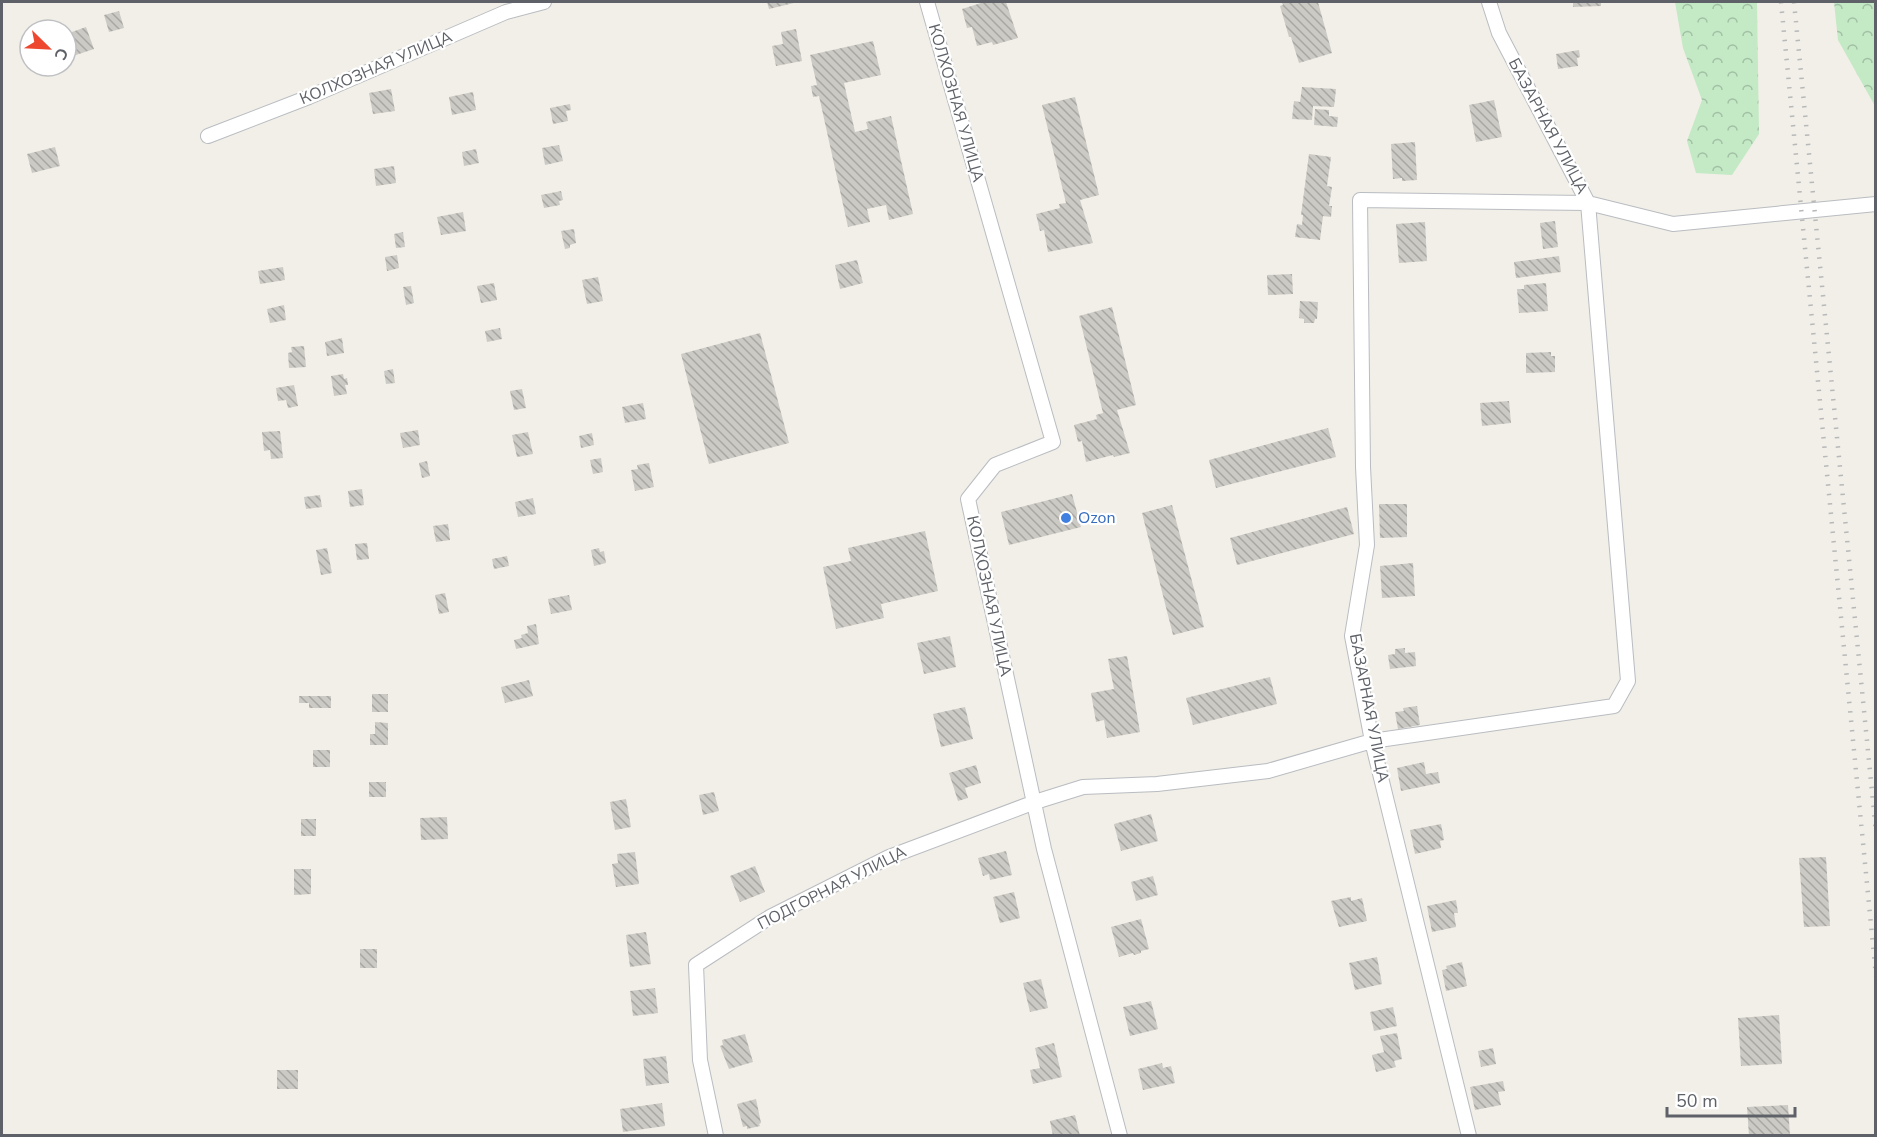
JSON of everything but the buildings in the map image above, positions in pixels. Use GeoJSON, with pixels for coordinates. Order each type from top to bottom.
{"type":"FeatureCollection","features":[{"type":"Feature","properties":{"kind":"street","name":"КОЛХОЗНАЯ УЛИЦА"},"geometry":{"type":"LineString","coordinates":[[208,136],[309,97],[506,12],[544,2]]}},
{"type":"Feature","properties":{"kind":"street","name":"КОЛХОЗНАЯ УЛИЦА"},"geometry":{"type":"LineString","coordinates":[[927,2],[1053,442],[995,465],[968,499],[1044,849],[1120,1136]]}},
{"type":"Feature","properties":{"kind":"street","name":"БАЗАРНАЯ УЛИЦА"},"geometry":{"type":"LineString","coordinates":[[1489,2],[1499,33],[1588,203]]}},
{"type":"Feature","properties":{"kind":"street","name":"БАЗАРНАЯ УЛИЦА"},"geometry":{"type":"LineString","coordinates":[[1469,1136],[1372,741],[1352,636],[1367,546],[1363,467],[1359,200],[1588,203],[1673,224],[1875,204]]}},
{"type":"Feature","properties":{"kind":"street"},"geometry":{"type":"LineString","coordinates":[[1035,802],[1083,787],[1157,784],[1268,771],[1372,741],[1614,706],[1628,681],[1588,203]]}},
{"type":"Feature","properties":{"kind":"street","name":"ПОДГОРНАЯ УЛИЦА"},"geometry":{"type":"LineString","coordinates":[[716,1136],[700,1060],[696,965],[770,917],[889,857],[1035,802]]}},
{"type":"Feature","properties":{"kind":"green space"},"geometry":{"type":"Polygon","coordinates":[[[1675,2],[1757,2],[1759,134],[1732,175],[1696,173],[1687,141],[1702,100],[1683,48],[1675,2]]]}},
{"type":"Feature","properties":{"kind":"green space"},"geometry":{"type":"Polygon","coordinates":[[[1834,2],[1875,2],[1875,106],[1838,40],[1834,2]]]}},
{"type":"Feature","properties":{"kind":"railway"},"geometry":{"type":"LineString","coordinates":[[1781,2],[1876,976]]}},
{"type":"Feature","properties":{"kind":"railway"},"geometry":{"type":"LineString","coordinates":[[1794,2],[1876,832]]}},
{"type":"Feature","properties":{"kind":"place","name":"Ozon"},"geometry":{"type":"Point","coordinates":[1066,518]}}]}
